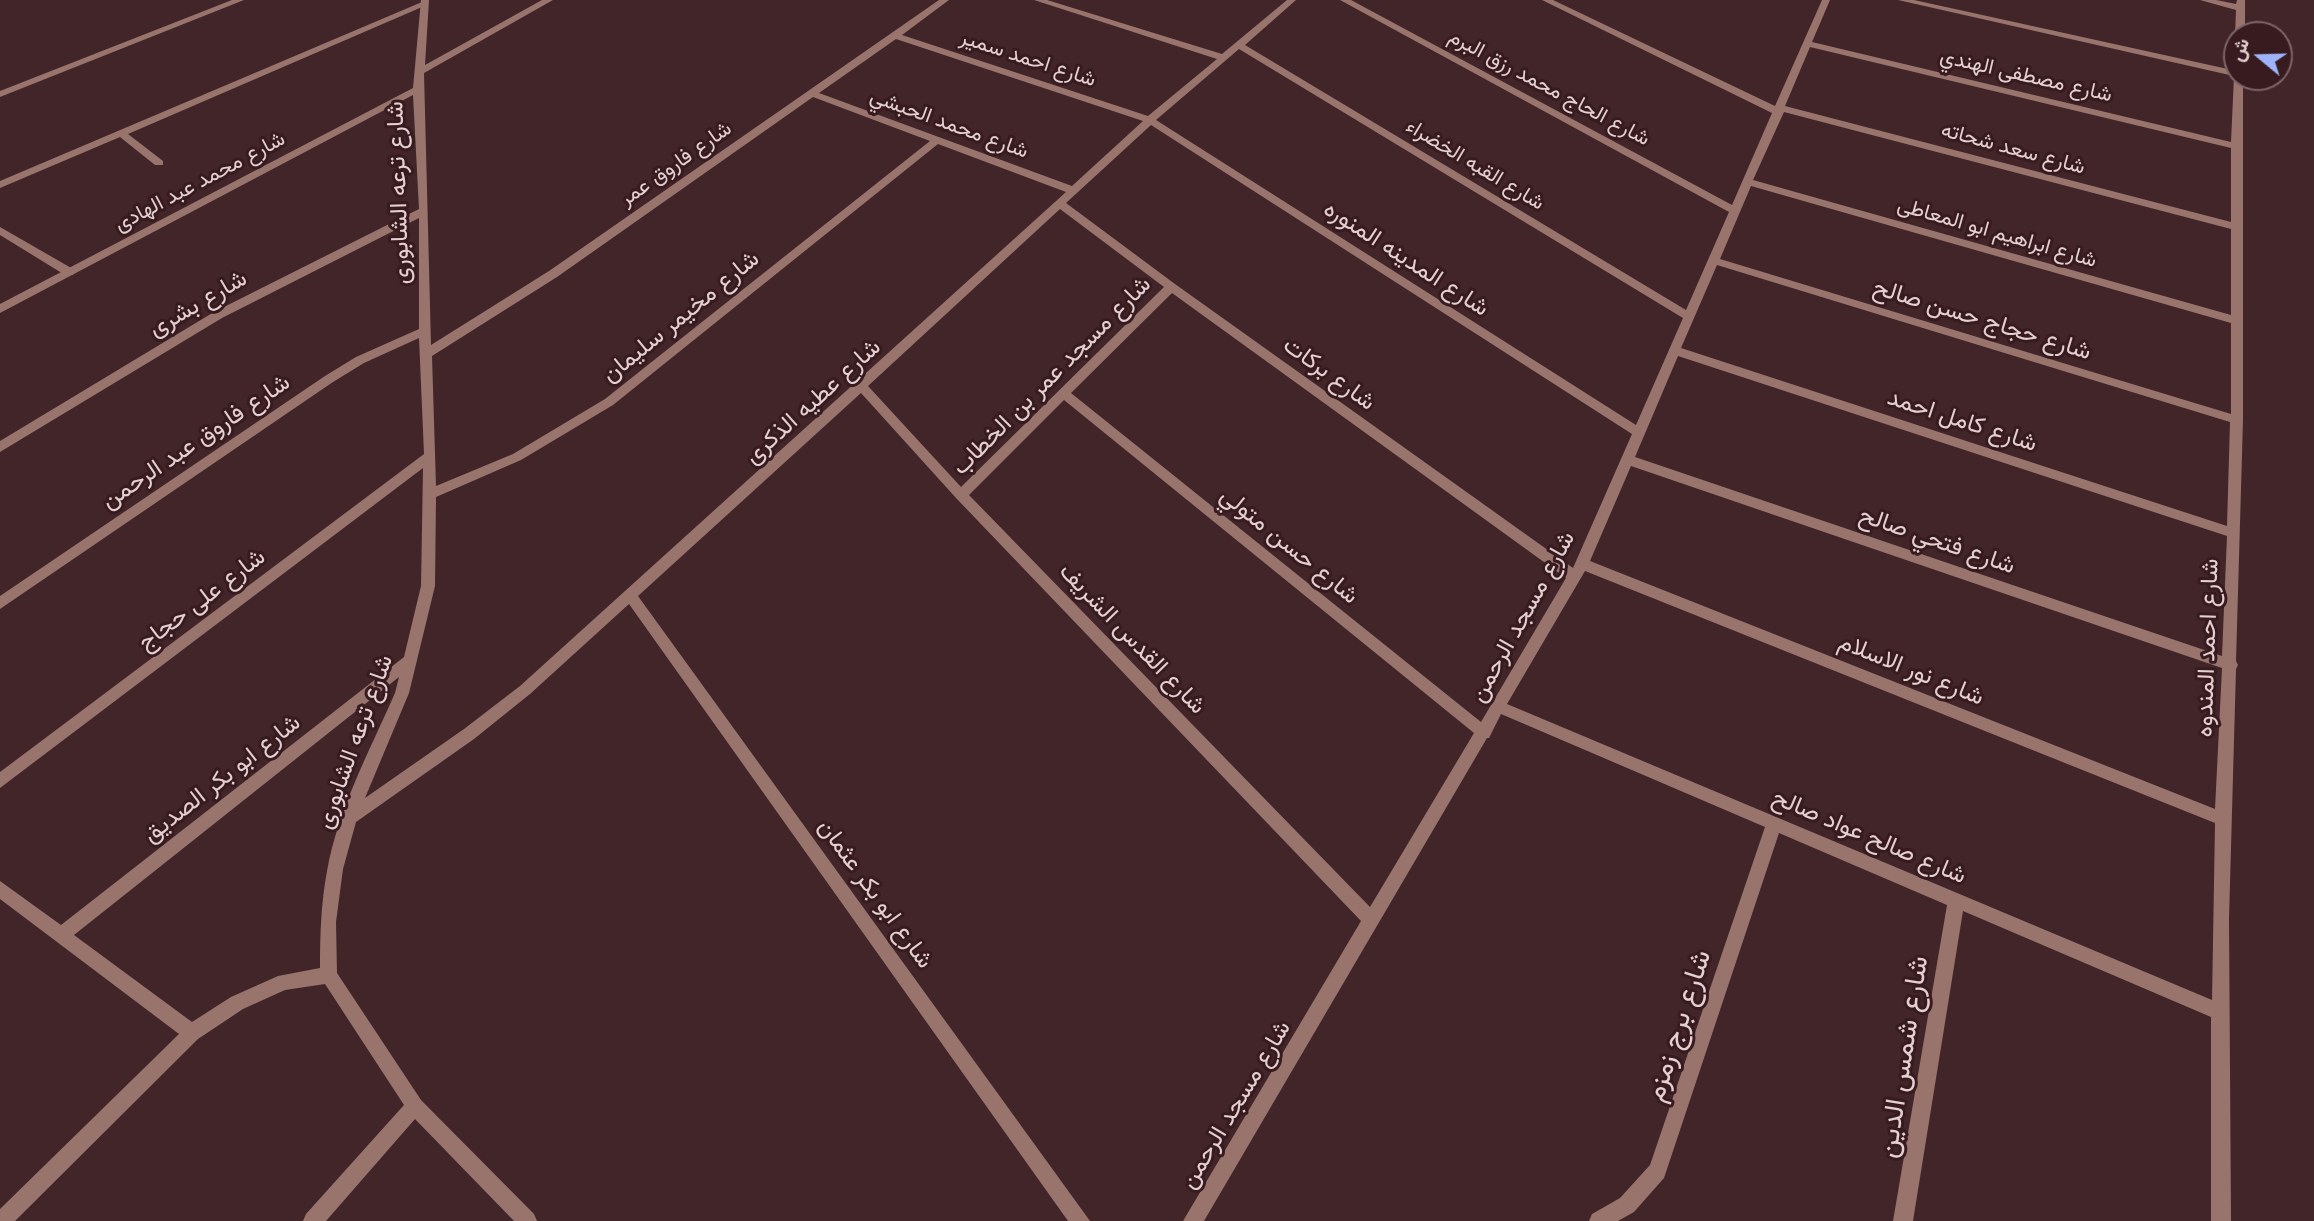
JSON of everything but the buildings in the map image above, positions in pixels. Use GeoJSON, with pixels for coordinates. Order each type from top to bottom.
{"type":"FeatureCollection","features":[{"type":"Feature","properties":{"kind":"street"},"geometry":{"type":"LineString","coordinates":[[0,94],[240,0]]}},
{"type":"Feature","properties":{"kind":"street"},"geometry":{"type":"LineString","coordinates":[[418,72],[550,0]]}},
{"type":"Feature","properties":{"kind":"street","name":"شارع فاروق عمر"},"geometry":{"type":"LineString","coordinates":[[426,354],[553,274],[945,0]]}},
{"type":"Feature","properties":{"kind":"street"},"geometry":{"type":"LineString","coordinates":[[1038,0],[1225,58]]}},
{"type":"Feature","properties":{"kind":"street","name":"شارع عطيه الذكرى"},"geometry":{"type":"LineString","coordinates":[[349,817],[469,734],[525,690],[1150,120],[1292,0]]}},
{"type":"Feature","properties":{"kind":"street","name":"شارع الحاج محمد رزق البرم"},"geometry":{"type":"LineString","coordinates":[[1343,0],[1736,211]]}},
{"type":"Feature","properties":{"kind":"street","name":"شارع سعد شحاته"},"geometry":{"type":"LineString","coordinates":[[1546,0],[1779,110],[2237,227]]}},
{"type":"Feature","properties":{"kind":"street","name":"شارع مسجد الرحمن"},"geometry":{"type":"LineString","coordinates":[[1193,1221],[1579,570],[1629,460],[1826,0]]}},
{"type":"Feature","properties":{"kind":"street"},"geometry":{"type":"LineString","coordinates":[[1902,0],[2223,73]]}},
{"type":"Feature","properties":{"kind":"street"},"geometry":{"type":"LineString","coordinates":[[2204,0],[2241,4]]}},
{"type":"Feature","properties":{"kind":"street"},"geometry":{"type":"LineString","coordinates":[[0,185],[425,2]]}},
{"type":"Feature","properties":{"kind":"street","name":"شارع ترعه الشابورى"},"geometry":{"type":"LineString","coordinates":[[329,975],[328,922],[333,882],[349,817],[402,693],[428,586],[431,494],[425,331],[425,211],[418,89],[425,2]]}},
{"type":"Feature","properties":{"kind":"street","name":"شارع احمد سمير"},"geometry":{"type":"LineString","coordinates":[[894,35],[1150,120]]}},
{"type":"Feature","properties":{"kind":"street","name":"شارع مصطفى الهندي"},"geometry":{"type":"LineString","coordinates":[[1809,44],[2235,146]]}},
{"type":"Feature","properties":{"kind":"street","name":"شارع القبه الخضراء"},"geometry":{"type":"LineString","coordinates":[[1240,46],[1690,317]]}},
{"type":"Feature","properties":{"kind":"street","name":"شارع محمد عبد الهادى"},"geometry":{"type":"LineString","coordinates":[[0,309],[418,89]]}},
{"type":"Feature","properties":{"kind":"street","name":"شارع احمد المندوه"},"geometry":{"type":"LineString","coordinates":[[2221,1221],[2223,819],[2231,665],[2237,420],[2237,91]]}},
{"type":"Feature","properties":{"kind":"street","name":"شارع محمد الحبشي"},"geometry":{"type":"LineString","coordinates":[[811,93],[1074,191]]}},
{"type":"Feature","properties":{"kind":"street","name":"شارع المدينه المنوره"},"geometry":{"type":"LineString","coordinates":[[1150,120],[1640,433]]}},
{"type":"Feature","properties":{"kind":"street"},"geometry":{"type":"LineString","coordinates":[[122,134],[159,163]]}},
{"type":"Feature","properties":{"kind":"street","name":"شارع مخيمر سليمان"},"geometry":{"type":"LineString","coordinates":[[431,494],[517,457],[609,401],[937,140]]}},
{"type":"Feature","properties":{"kind":"street","name":"شارع ابراهيم ابو المعاطى"},"geometry":{"type":"LineString","coordinates":[[1748,182],[2235,320]]}},
{"type":"Feature","properties":{"kind":"street","name":"شارع بركات"},"geometry":{"type":"LineString","coordinates":[[1059,204],[1171,287],[1579,570]]}},
{"type":"Feature","properties":{"kind":"street","name":"شارع بشرى"},"geometry":{"type":"LineString","coordinates":[[0,447],[218,315],[425,211]]}},
{"type":"Feature","properties":{"kind":"street"},"geometry":{"type":"LineString","coordinates":[[0,230],[69,272]]}},
{"type":"Feature","properties":{"kind":"street"},"geometry":{"type":"LineString","coordinates":[[0,246],[15,239]]}},
{"type":"Feature","properties":{"kind":"street","name":"شارع حجاج حسن صالح"},"geometry":{"type":"LineString","coordinates":[[1715,261],[2237,420]]}},
{"type":"Feature","properties":{"kind":"street","name":"شارع مسجد عمر بن الخطاب"},"geometry":{"type":"LineString","coordinates":[[961,495],[1171,287]]}},
{"type":"Feature","properties":{"kind":"street","name":"شارع فاروق عبد الرحمن"},"geometry":{"type":"LineString","coordinates":[[0,603],[330,379],[371,355],[425,331]]}},
{"type":"Feature","properties":{"kind":"street","name":"شارع كامل احمد"},"geometry":{"type":"LineString","coordinates":[[1676,351],[2234,533]]}},
{"type":"Feature","properties":{"kind":"street","name":"شارع القدس الشريف"},"geometry":{"type":"LineString","coordinates":[[861,386],[961,495],[1373,921]]}},
{"type":"Feature","properties":{"kind":"street","name":"شارع حسن متولي"},"geometry":{"type":"LineString","coordinates":[[1064,394],[1484,733]]}},
{"type":"Feature","properties":{"kind":"street","name":"شارع على حجاج"},"geometry":{"type":"LineString","coordinates":[[0,781],[430,456]]}},
{"type":"Feature","properties":{"kind":"street","name":"شارع فتحي صالح"},"geometry":{"type":"LineString","coordinates":[[1629,460],[2231,665]]}},
{"type":"Feature","properties":{"kind":"street","name":"شارع نور الاسلام"},"geometry":{"type":"LineString","coordinates":[[1579,570],[2223,819]]}},
{"type":"Feature","properties":{"kind":"street","name":"شارع ابو بكر عثمان"},"geometry":{"type":"LineString","coordinates":[[631,596],[1080,1221]]}},
{"type":"Feature","properties":{"kind":"street","name":"شارع ابو بكر الصديق"},"geometry":{"type":"LineString","coordinates":[[61,934],[410,660]]}},
{"type":"Feature","properties":{"kind":"street","name":"شارع صالح عواد صالح"},"geometry":{"type":"LineString","coordinates":[[1499,707],[2220,1012]]}},
{"type":"Feature","properties":{"kind":"street","name":"شارع برج زمزم"},"geometry":{"type":"LineString","coordinates":[[1599,1221],[1627,1205],[1657,1171],[1774,823]]}},
{"type":"Feature","properties":{"kind":"street"},"geometry":{"type":"LineString","coordinates":[[0,889],[192,1033]]}},
{"type":"Feature","properties":{"kind":"street","name":"شارع شمس الدين"},"geometry":{"type":"LineString","coordinates":[[1903,1221],[1956,901]]}},
{"type":"Feature","properties":{"kind":"street"},"geometry":{"type":"LineString","coordinates":[[1,1221],[192,1033],[237,1003],[284,982],[329,975],[415,1105],[527,1221]]}},
{"type":"Feature","properties":{"kind":"street"},"geometry":{"type":"LineString","coordinates":[[313,1221],[415,1105]]}}]}
